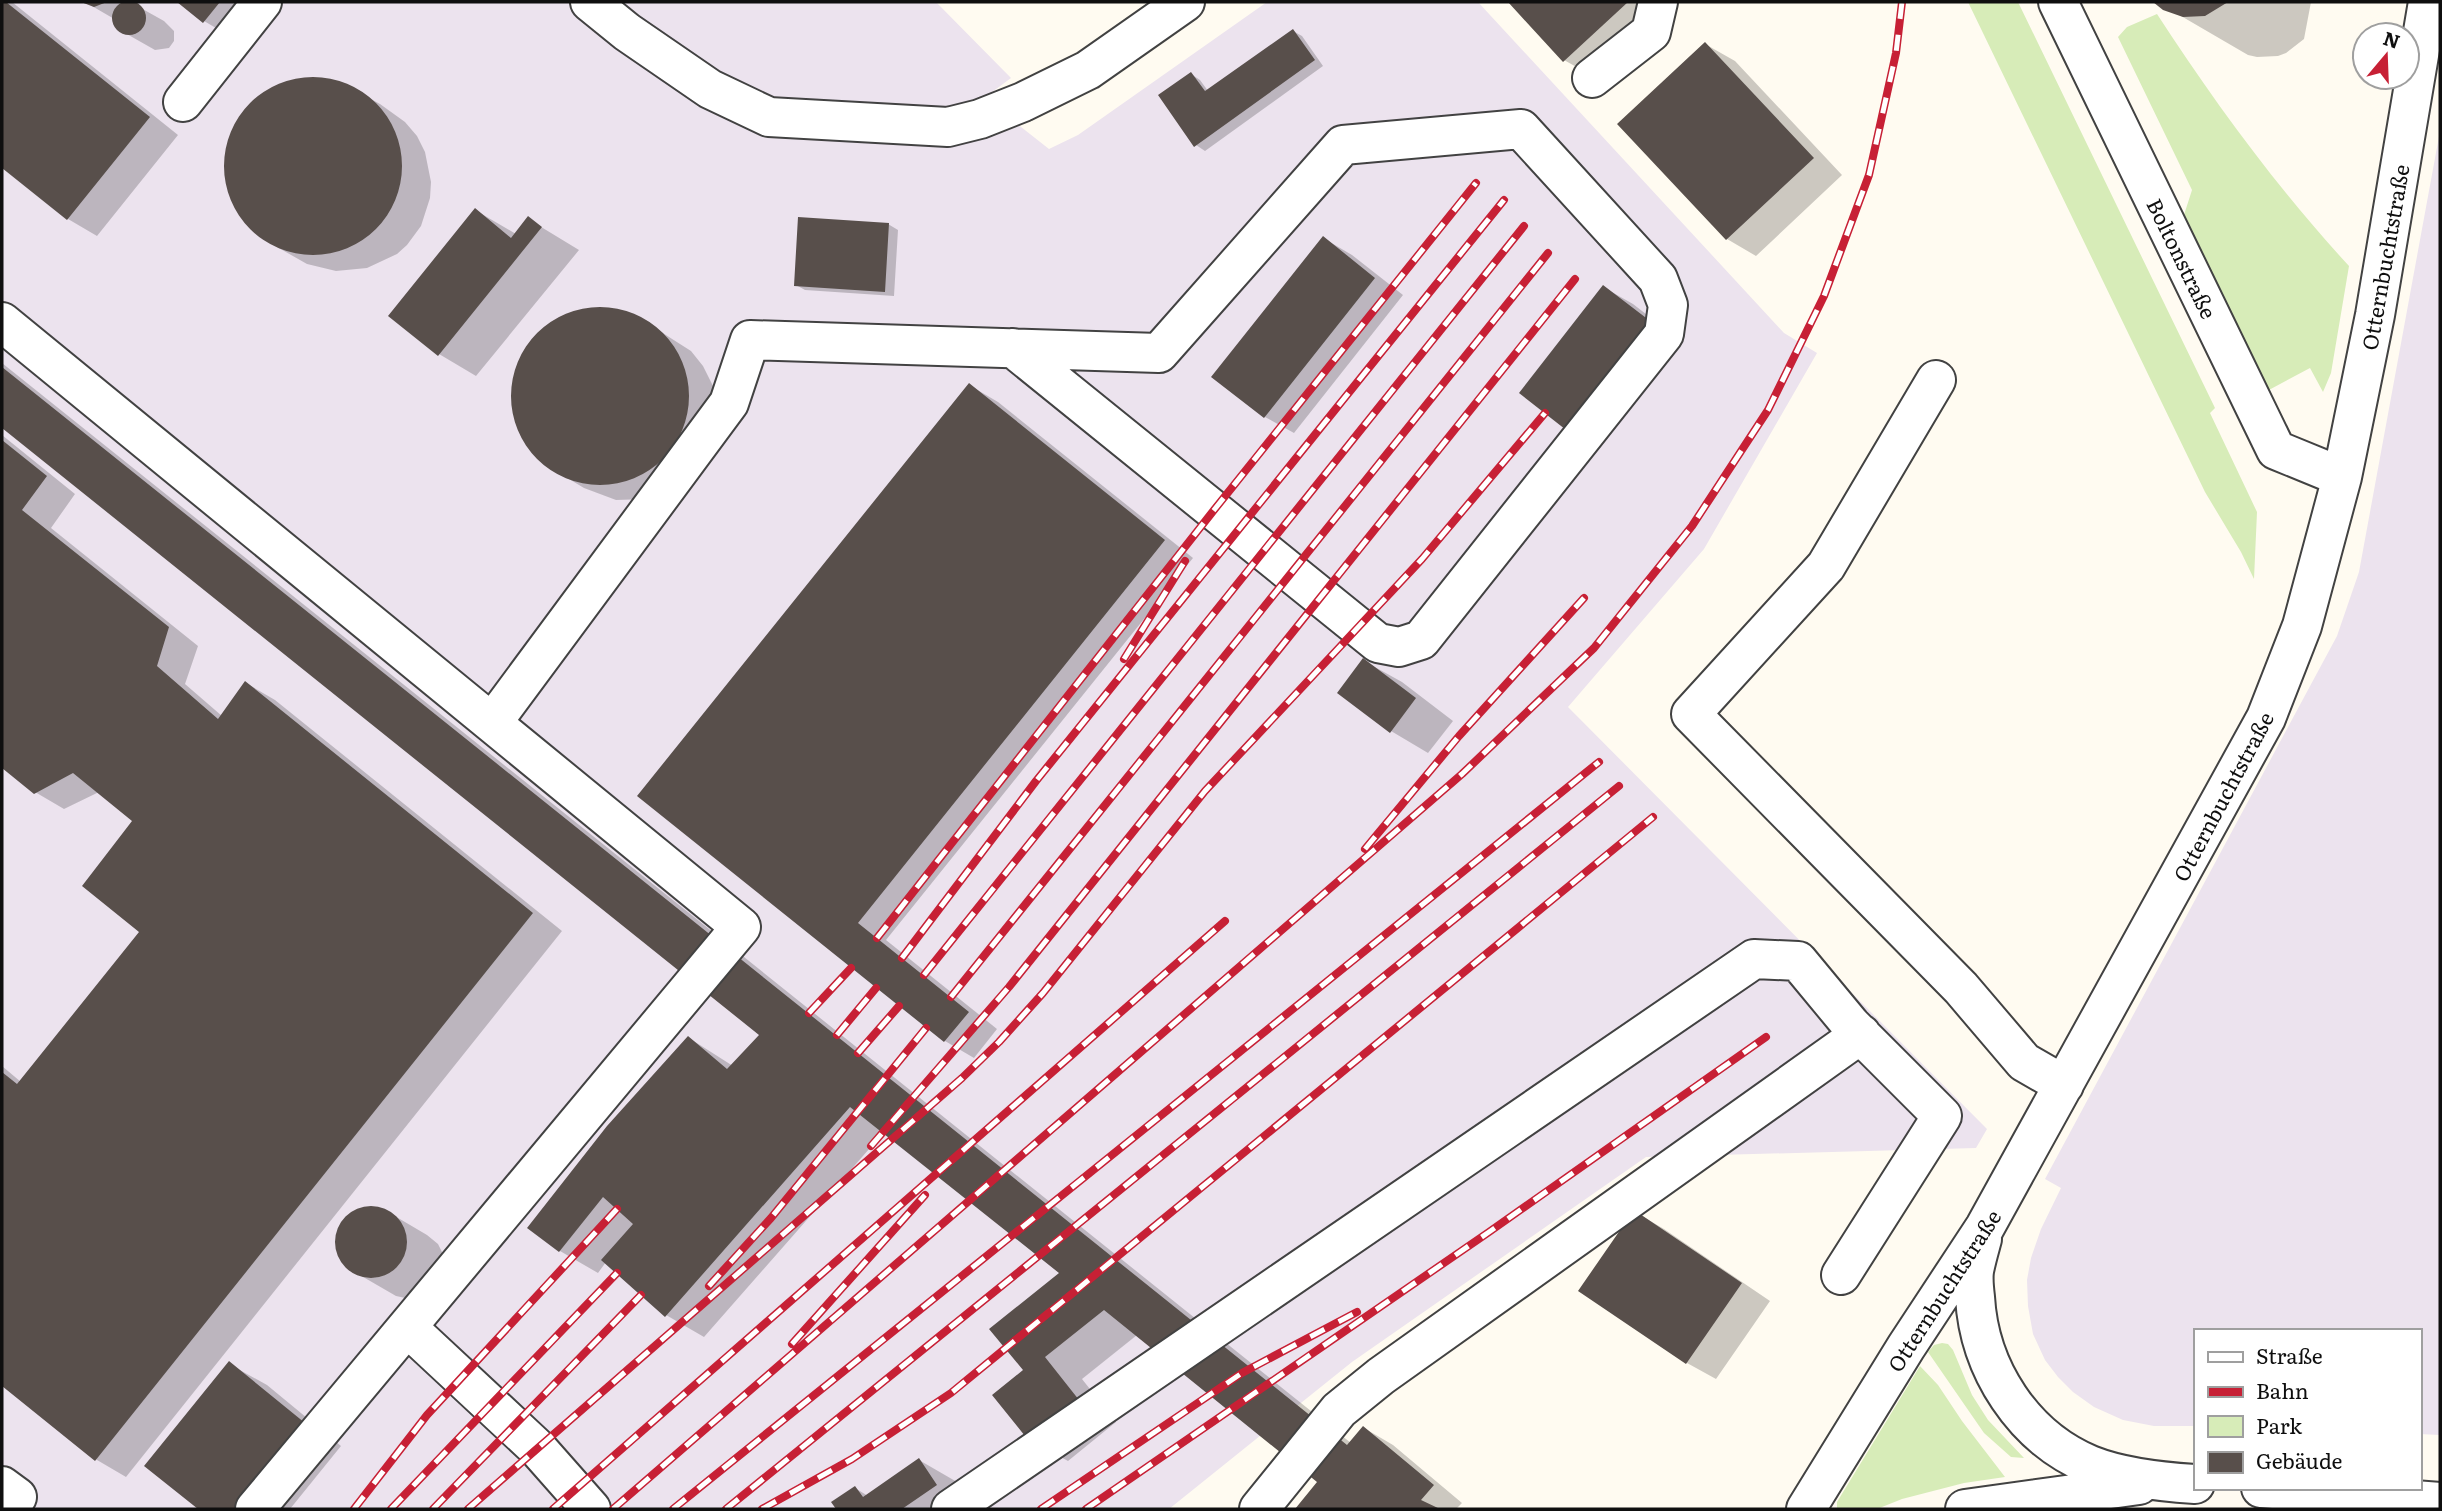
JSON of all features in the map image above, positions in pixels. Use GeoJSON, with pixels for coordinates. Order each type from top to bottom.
{"type":"FeatureCollection","features":[{"type":"Feature","properties":{"kind":"street"},"geometry":{"type":"LineString","coordinates":[[183,102],[262,2]]}},
{"type":"Feature","properties":{"kind":"street"},"geometry":{"type":"LineString","coordinates":[[590,2],[627,32],[709,89],[769,117],[948,128],[1023,102],[1091,67],[1185,2]]}},
{"type":"Feature","properties":{"kind":"street"},"geometry":{"type":"LineString","coordinates":[[1592,78],[1651,33],[1658,2]]}},
{"type":"Feature","properties":{"kind":"street","name":"Boltonstraße"},"geometry":{"type":"LineString","coordinates":[[2058,2],[2276,450],[2342,477]]}},
{"type":"Feature","properties":{"kind":"street","name":"Otternbuchtstraße"},"geometry":{"type":"LineString","coordinates":[[1806,1509],[1906,1347],[1985,1227],[2266,718],[2302,626],[2342,477],[2375,315],[2428,2]]}},
{"type":"Feature","properties":{"kind":"street"},"geometry":{"type":"LineString","coordinates":[[492,723],[729,403],[750,340],[1013,348],[1159,353],[1343,145],[1521,129],[1658,279],[1668,305],[1664,334],[1421,640],[1399,647],[1378,643],[1013,348]]}},
{"type":"Feature","properties":{"kind":"street"},"geometry":{"type":"LineString","coordinates":[[2,322],[741,927],[254,1509]]}},
{"type":"Feature","properties":{"kind":"street"},"geometry":{"type":"LineString","coordinates":[[1936,380],[1826,566],[1691,714],[1961,988],[2024,1062],[2064,1085]]}},
{"type":"Feature","properties":{"kind":"street"},"geometry":{"type":"LineString","coordinates":[[951,1509],[1754,959],[1797,961],[1861,1034],[1942,1116],[1840,1275]]}},
{"type":"Feature","properties":{"kind":"street"},"geometry":{"type":"LineString","coordinates":[[1259,1509],[1339,1410],[1381,1376],[1861,1034]]}},
{"type":"Feature","properties":{"kind":"street"},"geometry":{"type":"LineString","coordinates":[[1985,1227],[1974,1273],[1976,1317],[1987,1360],[2009,1400],[2032,1426],[2058,1448],[2091,1465],[2178,1483]]}},
{"type":"Feature","properties":{"kind":"street"},"geometry":{"type":"LineString","coordinates":[[407,1327],[538,1449],[590,1509]]}},
{"type":"Feature","properties":{"kind":"street"},"geometry":{"type":"LineString","coordinates":[[1965,1509],[2178,1483]]}},
{"type":"Feature","properties":{"kind":"street"},"geometry":{"type":"LineString","coordinates":[[2,1486],[17,1497],[7,1509]]}},
{"type":"Feature","properties":{"kind":"street"},"geometry":{"type":"LineString","coordinates":[[2287,1490],[2440,1502]]}},
{"type":"Feature","properties":{"kind":"shaded area"},"geometry":{"type":"Polygon","coordinates":[[[2,2],[936,2],[1011,78],[984,98],[1049,149],[1078,135],[1267,2],[1478,2],[1784,333],[1817,353],[1704,549],[1568,707],[1987,1129],[1976,1148],[1646,1157],[1352,1362],[1169,1509],[2,1509],[2,2]]]}},
{"type":"Feature","properties":{"kind":"shaded area"},"geometry":{"type":"Polygon","coordinates":[[[2440,131],[2440,1435],[2421,1434],[2421,1329],[2194,1329],[2194,1426],[2154,1426],[2123,1420],[2094,1407],[2073,1392],[2045,1360],[2033,1334],[2027,1280],[2031,1258],[2041,1229],[2061,1188],[2045,1179],[2337,636],[2359,572],[2440,131]]]}},
{"type":"Feature","properties":{"kind":"green space"},"geometry":{"type":"Polygon","coordinates":[[[1968,2],[2018,2],[2215,408],[2210,413],[2257,512],[2254,579],[2205,492],[1968,2]]]}},
{"type":"Feature","properties":{"kind":"green space"},"geometry":{"type":"Polygon","coordinates":[[[2157,14],[2248,144],[2349,266],[2331,373],[2323,392],[2310,368],[2267,391],[2183,218],[2192,190],[2118,37],[2127,27],[2157,14]]]}},
{"type":"Feature","properties":{"kind":"green space"},"geometry":{"type":"Polygon","coordinates":[[[1948,1344],[1953,1350],[1972,1395],[1988,1420],[2024,1458],[2011,1457],[1984,1433],[1928,1352],[1934,1345],[1948,1344]]]}},
{"type":"Feature","properties":{"kind":"green space"},"geometry":{"type":"Polygon","coordinates":[[[1920,1366],[1938,1385],[2005,1477],[1964,1483],[1902,1499],[1877,1509],[1837,1509],[1837,1502],[1920,1366]]]}},
{"type":"Feature","properties":{"kind":"building"},"geometry":{"type":"Polygon","coordinates":[[[129,1],[141,6],[146,18],[141,30],[129,35],[117,30],[112,18],[117,6],[129,1]]]}},
{"type":"Feature","properties":{"kind":"building"},"geometry":{"type":"Polygon","coordinates":[[[2,2],[6,2],[150,117],[67,220],[2,168],[2,2]]]}},
{"type":"Feature","properties":{"kind":"building"},"geometry":{"type":"Polygon","coordinates":[[[81,2],[107,2],[94,7],[81,2]]]}},
{"type":"Feature","properties":{"kind":"building"},"geometry":{"type":"Polygon","coordinates":[[[177,2],[220,2],[203,23],[177,2]]]}},
{"type":"Feature","properties":{"kind":"building"},"geometry":{"type":"Polygon","coordinates":[[[1508,2],[1628,2],[1563,62],[1508,2]]]}},
{"type":"Feature","properties":{"kind":"building"},"geometry":{"type":"Polygon","coordinates":[[[2153,2],[2228,2],[2205,16],[2183,17],[2163,10],[2153,2]]]}},
{"type":"Feature","properties":{"kind":"building"},"geometry":{"type":"Polygon","coordinates":[[[1293,29],[1315,60],[1194,147],[1158,95],[1191,72],[1205,91],[1293,29]]]}},
{"type":"Feature","properties":{"kind":"building"},"geometry":{"type":"Polygon","coordinates":[[[1705,42],[1814,158],[1726,240],[1617,124],[1705,42]]]}},
{"type":"Feature","properties":{"kind":"building"},"geometry":{"type":"Polygon","coordinates":[[[313,77],[347,83],[376,103],[396,132],[402,166],[396,200],[376,229],[347,249],[313,255],[279,249],[250,229],[230,200],[224,166],[230,132],[250,103],[279,83],[313,77]]]}},
{"type":"Feature","properties":{"kind":"building"},"geometry":{"type":"Polygon","coordinates":[[[475,208],[511,238],[528,216],[542,227],[438,356],[388,316],[475,208]]]}},
{"type":"Feature","properties":{"kind":"building"},"geometry":{"type":"Polygon","coordinates":[[[798,217],[889,223],[885,292],[794,286],[798,217]]]}},
{"type":"Feature","properties":{"kind":"building"},"geometry":{"type":"Polygon","coordinates":[[[1323,236],[1375,278],[1264,418],[1211,377],[1323,236]]]}},
{"type":"Feature","properties":{"kind":"building"},"geometry":{"type":"Polygon","coordinates":[[[1603,285],[1654,324],[1570,433],[1519,393],[1603,285]]]}},
{"type":"Feature","properties":{"kind":"building"},"geometry":{"type":"Polygon","coordinates":[[[600,307],[634,313],[663,333],[683,362],[689,396],[683,430],[663,459],[634,479],[600,485],[566,479],[537,459],[517,430],[511,396],[517,362],[537,333],[566,313],[600,307]]]}},
{"type":"Feature","properties":{"kind":"building"},"geometry":{"type":"Polygon","coordinates":[[[2,367],[1347,1445],[1363,1426],[1434,1485],[1421,1500],[1440,1509],[1295,1509],[1317,1482],[1104,1310],[1045,1357],[1079,1400],[1029,1441],[992,1395],[1023,1370],[989,1329],[1059,1273],[850,1107],[665,1317],[601,1260],[633,1224],[603,1197],[559,1252],[527,1228],[607,1126],[688,1036],[727,1069],[759,1035],[2,428],[2,367]]]}},
{"type":"Feature","properties":{"kind":"building"},"geometry":{"type":"Polygon","coordinates":[[[969,383],[1165,540],[858,923],[969,1012],[944,1042],[637,796],[969,383]]]}},
{"type":"Feature","properties":{"kind":"building"},"geometry":{"type":"Polygon","coordinates":[[[2,440],[47,476],[22,510],[169,627],[157,666],[218,719],[245,681],[533,913],[95,1461],[2,1386],[2,1072],[17,1084],[139,932],[82,886],[132,821],[73,773],[34,794],[2,768],[2,440]]]}},
{"type":"Feature","properties":{"kind":"building"},"geometry":{"type":"Polygon","coordinates":[[[1363,658],[1416,698],[1390,733],[1337,693],[1363,658]]]}},
{"type":"Feature","properties":{"kind":"building"},"geometry":{"type":"Polygon","coordinates":[[[371,1206],[391,1212],[401,1222],[407,1242],[401,1262],[391,1272],[371,1278],[351,1272],[341,1262],[335,1242],[341,1222],[351,1212],[371,1206]]]}},
{"type":"Feature","properties":{"kind":"building"},"geometry":{"type":"Polygon","coordinates":[[[1634,1210],[1742,1283],[1686,1364],[1578,1291],[1634,1210]]]}},
{"type":"Feature","properties":{"kind":"building"},"geometry":{"type":"Polygon","coordinates":[[[229,1361],[305,1423],[235,1509],[198,1509],[144,1466],[229,1361]]]}},
{"type":"Feature","properties":{"kind":"building"},"geometry":{"type":"Polygon","coordinates":[[[919,1458],[937,1485],[902,1509],[836,1509],[831,1502],[855,1486],[863,1497],[919,1458]]]}},
{"type":"Feature","properties":{"kind":"railway"},"geometry":{"type":"LineString","coordinates":[[613,1509],[1462,774],[1594,648],[1692,526],[1768,410],[1824,296],[1869,175],[1896,53],[1902,2]]}},
{"type":"Feature","properties":{"kind":"railway"},"geometry":{"type":"LineString","coordinates":[[877,938],[1476,183]]}},
{"type":"Feature","properties":{"kind":"railway"},"geometry":{"type":"LineString","coordinates":[[902,958],[1036,781],[1504,200]]}},
{"type":"Feature","properties":{"kind":"railway"},"geometry":{"type":"LineString","coordinates":[[924,975],[1524,226]]}},
{"type":"Feature","properties":{"kind":"railway"},"geometry":{"type":"LineString","coordinates":[[951,997],[1548,253]]}},
{"type":"Feature","properties":{"kind":"railway"},"geometry":{"type":"LineString","coordinates":[[871,1146],[1009,987],[1575,279]]}},
{"type":"Feature","properties":{"kind":"railway"},"geometry":{"type":"LineString","coordinates":[[468,1509],[962,1078],[999,1042],[1043,993],[1205,791],[1422,559],[1545,413]]}},
{"type":"Feature","properties":{"kind":"railway"},"geometry":{"type":"LineString","coordinates":[[1124,659],[1185,561]]}},
{"type":"Feature","properties":{"kind":"railway"},"geometry":{"type":"LineString","coordinates":[[1365,849],[1459,736],[1584,598]]}},
{"type":"Feature","properties":{"kind":"railway"},"geometry":{"type":"LineString","coordinates":[[673,1509],[1599,762]]}},
{"type":"Feature","properties":{"kind":"railway"},"geometry":{"type":"LineString","coordinates":[[726,1509],[1619,786]]}},
{"type":"Feature","properties":{"kind":"railway"},"geometry":{"type":"LineString","coordinates":[[762,1509],[852,1459],[951,1393],[1653,817]]}},
{"type":"Feature","properties":{"kind":"railway"},"geometry":{"type":"LineString","coordinates":[[553,1509],[1225,921]]}},
{"type":"Feature","properties":{"kind":"railway"},"geometry":{"type":"LineString","coordinates":[[809,1013],[851,968]]}},
{"type":"Feature","properties":{"kind":"railway"},"geometry":{"type":"LineString","coordinates":[[837,1035],[876,988]]}},
{"type":"Feature","properties":{"kind":"railway"},"geometry":{"type":"LineString","coordinates":[[858,1053],[899,1006]]}},
{"type":"Feature","properties":{"kind":"railway"},"geometry":{"type":"LineString","coordinates":[[709,1286],[771,1218],[926,1028]]}},
{"type":"Feature","properties":{"kind":"railway"},"geometry":{"type":"LineString","coordinates":[[1086,1509],[1489,1232],[1766,1037]]}},
{"type":"Feature","properties":{"kind":"railway"},"geometry":{"type":"LineString","coordinates":[[792,1344],[925,1195]]}},
{"type":"Feature","properties":{"kind":"railway"},"geometry":{"type":"LineString","coordinates":[[354,1509],[427,1415],[617,1209]]}},
{"type":"Feature","properties":{"kind":"railway"},"geometry":{"type":"LineString","coordinates":[[391,1509],[617,1273]]}},
{"type":"Feature","properties":{"kind":"railway"},"geometry":{"type":"LineString","coordinates":[[433,1509],[641,1295]]}},
{"type":"Feature","properties":{"kind":"railway"},"geometry":{"type":"LineString","coordinates":[[1041,1509],[1242,1373],[1357,1312]]}}]}
